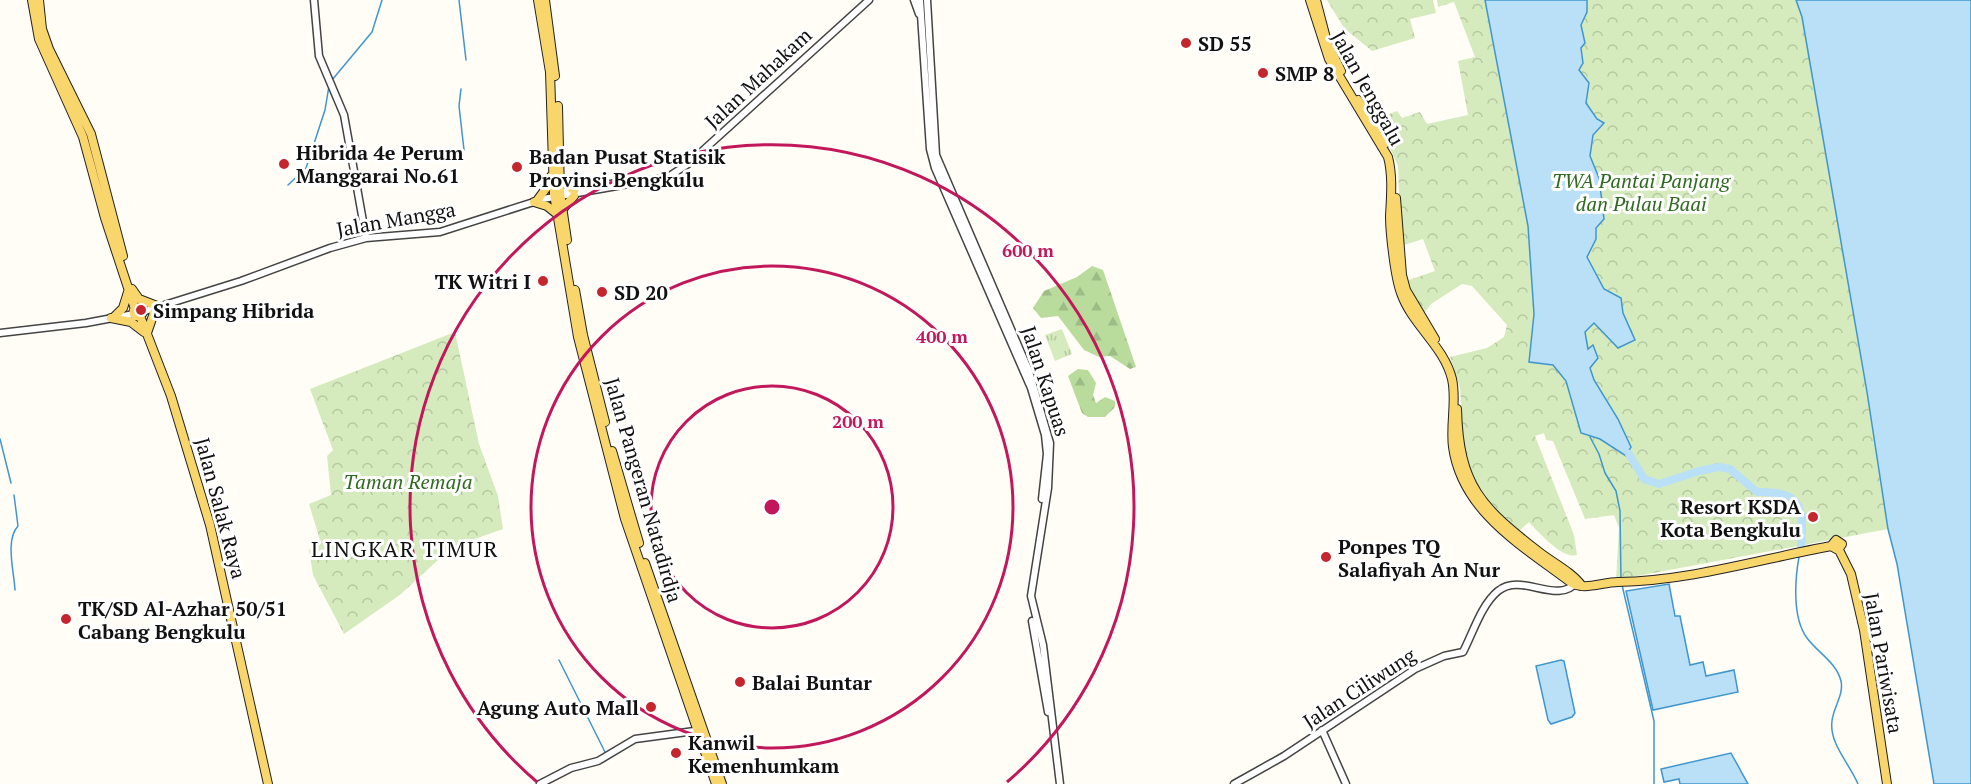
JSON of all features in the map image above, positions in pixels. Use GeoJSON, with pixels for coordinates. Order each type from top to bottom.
{"type":"FeatureCollection","features":[{"type":"Feature","properties":{"kind":"main road"},"geometry":{"type":"LineString","coordinates":[[32,0],[39,39],[87,136]]}},
{"type":"Feature","properties":{"kind":"main road"},"geometry":{"type":"LineString","coordinates":[[39,0],[42,29],[87,136]]}},
{"type":"Feature","properties":{"kind":"main road"},"geometry":{"type":"LineString","coordinates":[[538,0],[550,72],[556,175],[574,193],[560,212],[535,202],[556,175],[553,42],[545,0]]}},
{"type":"Feature","properties":{"kind":"main road","name":"Jalan Jenggalu"},"geometry":{"type":"LineString","coordinates":[[1310,0],[1329,59],[1385,152],[1393,187]]}},
{"type":"Feature","properties":{"kind":"main road","name":"Jalan Jenggalu"},"geometry":{"type":"LineString","coordinates":[[1316,0],[1328,42],[1338,65],[1388,147],[1395,173],[1390,218],[1401,293],[1418,323],[1449,363],[1455,387],[1453,448],[1462,478],[1474,502],[1489,519],[1578,584]]}},
{"type":"Feature","properties":{"kind":"main road","name":"Jalan Salak Raya"},"geometry":{"type":"LineString","coordinates":[[87,136],[105,218],[171,396],[210,525],[268,784]]}},
{"type":"Feature","properties":{"kind":"main road","name":"Jalan Pangeran Natadirdja"},"geometry":{"type":"LineString","coordinates":[[556,175],[555,197],[560,212],[587,361],[619,487],[716,784]]}},
{"type":"Feature","properties":{"kind":"main road"},"geometry":{"type":"LineString","coordinates":[[112,318],[134,323],[147,334],[157,306],[139,300],[130,288]]}},
{"type":"Feature","properties":{"kind":"main road"},"geometry":{"type":"LineString","coordinates":[[112,318],[125,305],[130,288]]}},
{"type":"Feature","properties":{"kind":"main road","name":"Jalan Pariwisata"},"geometry":{"type":"LineString","coordinates":[[1578,584],[1634,583],[1835,548],[1851,574],[1864,630],[1887,784]]}},
{"type":"Feature","properties":{"kind":"main road","name":"Jalan Pangeran Natadirdja"},"geometry":{"type":"LineString","coordinates":[[699,731],[722,784]]}},
{"type":"Feature","properties":{"kind":"street"},"geometry":{"type":"LineString","coordinates":[[314,0],[319,56],[344,115],[366,238]]}},
{"type":"Feature","properties":{"kind":"street","name":"Jalan Mahakam"},"geometry":{"type":"LineString","coordinates":[[574,193],[616,183],[622,185],[668,177],[688,164],[869,0]]}},
{"type":"Feature","properties":{"kind":"street"},"geometry":{"type":"LineString","coordinates":[[914,0],[922,23]]}},
{"type":"Feature","properties":{"kind":"street","name":"Jalan Kapuas"},"geometry":{"type":"LineString","coordinates":[[920,0],[936,155],[1029,371],[1050,443],[1048,488],[1031,596],[1042,659],[1058,784]]}},
{"type":"Feature","properties":{"kind":"street","name":"Jalan Kapuas"},"geometry":{"type":"LineString","coordinates":[[927,0],[928,62]]}},
{"type":"Feature","properties":{"kind":"street","name":"Jalan Mangga"},"geometry":{"type":"LineString","coordinates":[[1,333],[112,318],[138,312],[241,281],[330,248],[366,238],[440,232],[535,202],[574,193]]}},
{"type":"Feature","properties":{"kind":"street","name":"Jalan Ciliwung"},"geometry":{"type":"LineString","coordinates":[[1234,784],[1284,756],[1414,669],[1444,656],[1463,652],[1490,600],[1503,588],[1519,583],[1548,591],[1578,584]]}},
{"type":"Feature","properties":{"kind":"street"},"geometry":{"type":"LineString","coordinates":[[1322,730],[1346,784]]}},
{"type":"Feature","properties":{"kind":"street"},"geometry":{"type":"LineString","coordinates":[[540,784],[571,768],[598,761],[635,739],[699,731]]}},
{"type":"Feature","properties":{"kind":"green space"},"geometry":{"type":"Polygon","coordinates":[[[1327,0],[1433,0],[1436,13],[1410,19],[1415,38],[1372,51],[1344,28],[1327,0]]]}},
{"type":"Feature","properties":{"kind":"green space","name":"TWA Pantai Panjang dan Pulau Baai"},"geometry":{"type":"Polygon","coordinates":[[[1437,0],[1796,0],[1802,17],[1867,392],[1888,529],[1616,580],[1619,528],[1614,515],[1585,519],[1553,441],[1546,440],[1544,433],[1535,436],[1574,535],[1577,555],[1571,555],[1558,549],[1529,522],[1518,532],[1481,497],[1464,455],[1460,388],[1450,357],[1487,348],[1504,337],[1507,325],[1472,286],[1462,284],[1431,304],[1422,316],[1406,281],[1435,271],[1423,239],[1401,246],[1398,166],[1377,119],[1397,111],[1402,118],[1420,112],[1427,124],[1468,115],[1458,61],[1475,57],[1454,2],[1438,7],[1437,0]]]}},
{"type":"Feature","properties":{"kind":"green space"},"geometry":{"type":"Polygon","coordinates":[[[1092,266],[1103,270],[1136,367],[1130,369],[1110,356],[1099,357],[1084,350],[1058,316],[1041,318],[1033,308],[1044,291],[1077,277],[1092,266]]]}},
{"type":"Feature","properties":{"kind":"green space"},"geometry":{"type":"Polygon","coordinates":[[[1062,329],[1072,354],[1055,361],[1045,335],[1062,329]]]}},
{"type":"Feature","properties":{"kind":"green space","name":"Taman Remaja"},"geometry":{"type":"Polygon","coordinates":[[[455,332],[479,444],[498,496],[503,529],[452,547],[401,594],[344,634],[313,575],[309,550],[321,543],[309,504],[331,495],[327,456],[333,450],[310,389],[455,332]]]}},
{"type":"Feature","properties":{"kind":"green space"},"geometry":{"type":"Polygon","coordinates":[[[1078,369],[1088,370],[1096,383],[1093,395],[1096,403],[1105,397],[1115,401],[1115,407],[1105,417],[1088,417],[1082,413],[1068,376],[1078,369]]]}},
{"type":"Feature","properties":{"kind":"water"},"geometry":{"type":"Polygon","coordinates":[[[1485,0],[1587,0],[1587,12],[1581,25],[1585,43],[1581,48],[1583,63],[1579,70],[1589,83],[1586,103],[1597,119],[1604,123],[1593,135],[1590,156],[1599,178],[1604,219],[1596,228],[1596,239],[1587,257],[1604,289],[1621,298],[1623,313],[1635,340],[1618,348],[1594,323],[1585,332],[1588,349],[1593,345],[1598,358],[1590,368],[1594,380],[1618,419],[1631,447],[1626,456],[1600,439],[1581,433],[1566,381],[1553,365],[1529,362],[1534,314],[1528,226],[1485,0]]]}},
{"type":"Feature","properties":{"kind":"water"},"geometry":{"type":"Polygon","coordinates":[[[1796,0],[1971,0],[1971,784],[1934,784],[1897,564],[1888,529],[1867,392],[1802,17],[1796,0]]]}},
{"type":"Feature","properties":{"kind":"water"},"geometry":{"type":"Polygon","coordinates":[[[1669,584],[1675,616],[1680,616],[1690,665],[1703,662],[1706,676],[1734,670],[1738,692],[1653,710],[1626,591],[1669,584]]]}},
{"type":"Feature","properties":{"kind":"water"},"geometry":{"type":"Polygon","coordinates":[[[1564,661],[1575,713],[1572,717],[1551,724],[1548,720],[1536,666],[1564,661]]]}},
{"type":"Feature","properties":{"kind":"water"},"geometry":{"type":"Polygon","coordinates":[[[1731,753],[1748,784],[1680,784],[1679,779],[1664,782],[1661,769],[1731,753]]]}},
{"type":"Feature","properties":{"kind":"waterway"},"geometry":{"type":"LineString","coordinates":[[332,80],[372,32],[382,0]]}},
{"type":"Feature","properties":{"kind":"waterway"},"geometry":{"type":"LineString","coordinates":[[459,0],[466,60]]}},
{"type":"Feature","properties":{"kind":"waterway"},"geometry":{"type":"LineString","coordinates":[[288,185],[306,168],[325,110],[329,86]]}},
{"type":"Feature","properties":{"kind":"waterway"},"geometry":{"type":"LineString","coordinates":[[461,89],[459,106],[464,150]]}},
{"type":"Feature","properties":{"kind":"waterway"},"geometry":{"type":"LineString","coordinates":[[1590,437],[1605,473],[1616,491],[1620,511],[1621,580]]}},
{"type":"Feature","properties":{"kind":"waterway"},"geometry":{"type":"LineString","coordinates":[[0,439],[11,483]]}},
{"type":"Feature","properties":{"kind":"waterway"},"geometry":{"type":"LineString","coordinates":[[1629,454],[1644,479],[1659,484],[1719,467],[1730,469],[1757,492],[1772,492],[1792,499],[1801,512],[1801,546]]}},
{"type":"Feature","properties":{"kind":"waterway"},"geometry":{"type":"LineString","coordinates":[[14,495],[18,526],[14,532],[11,547],[15,590]]}},
{"type":"Feature","properties":{"kind":"waterway"},"geometry":{"type":"LineString","coordinates":[[1799,557],[1796,576],[1799,620],[1807,638],[1839,674],[1842,686],[1833,716],[1832,729],[1837,746],[1858,784]]}},
{"type":"Feature","properties":{"kind":"waterway"},"geometry":{"type":"LineString","coordinates":[[1622,585],[1654,721],[1654,784]]}},
{"type":"Feature","properties":{"kind":"waterway"},"geometry":{"type":"LineString","coordinates":[[559,660],[605,752]]}},
{"type":"Feature","properties":{"kind":"place","name":"SD 55"},"geometry":{"type":"Point","coordinates":[1186,43]}},
{"type":"Feature","properties":{"kind":"place","name":"SMP 8"},"geometry":{"type":"Point","coordinates":[1263,73]}},
{"type":"Feature","properties":{"kind":"place","name":"Hibrida 4e Perum Manggarai No.61"},"geometry":{"type":"Point","coordinates":[284,164]}},
{"type":"Feature","properties":{"kind":"place","name":"Badan Pusat Statisik Provinsi Bengkulu"},"geometry":{"type":"Point","coordinates":[517,167]}},
{"type":"Feature","properties":{"kind":"place","name":"TK Witri I"},"geometry":{"type":"Point","coordinates":[543,281]}},
{"type":"Feature","properties":{"kind":"place","name":"SD 20"},"geometry":{"type":"Point","coordinates":[602,292]}},
{"type":"Feature","properties":{"kind":"place","name":"Simpang Hibrida"},"geometry":{"type":"Point","coordinates":[141,310]}},
{"type":"Feature","properties":{"kind":"place","name":"Resort KSDA Kota Bengkulu"},"geometry":{"type":"Point","coordinates":[1813,517]}},
{"type":"Feature","properties":{"kind":"place","name":"Ponpes TQ Salafiyah An Nur"},"geometry":{"type":"Point","coordinates":[1326,557]}},
{"type":"Feature","properties":{"kind":"place","name":"TK/SD Al-Azhar 50/51 Cabang Bengkulu"},"geometry":{"type":"Point","coordinates":[66,619]}},
{"type":"Feature","properties":{"kind":"place","name":"Balai Buntar"},"geometry":{"type":"Point","coordinates":[740,682]}},
{"type":"Feature","properties":{"kind":"place","name":"Agung Auto Mall"},"geometry":{"type":"Point","coordinates":[651,707]}},
{"type":"Feature","properties":{"kind":"place","name":"Kanwil Kemenhumkam"},"geometry":{"type":"Point","coordinates":[676,753]}},
{"type":"Feature","properties":{"kind":"district","name":"LINGKAR TIMUR"},"geometry":{"type":"Point","coordinates":[405,548]}}]}
